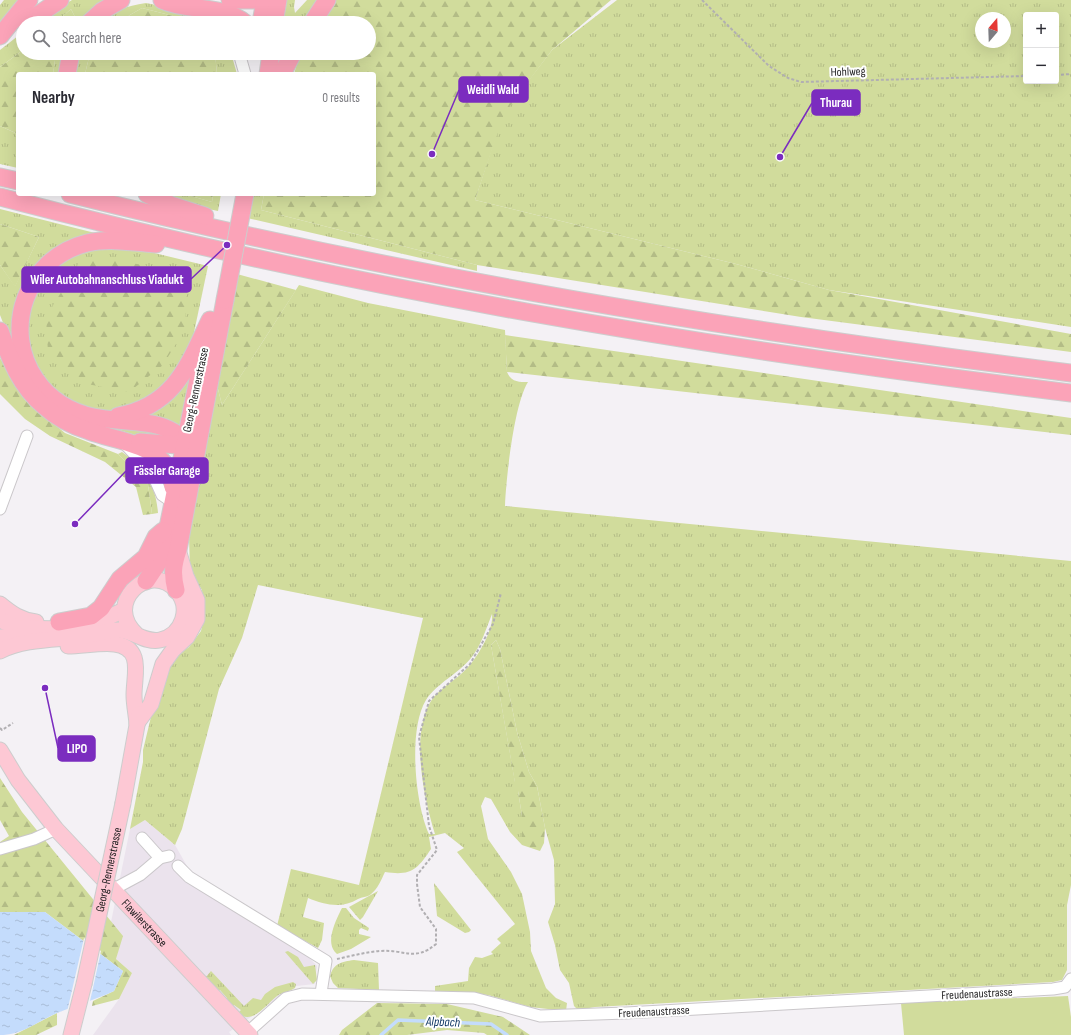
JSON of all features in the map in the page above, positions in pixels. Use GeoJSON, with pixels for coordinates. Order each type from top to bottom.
{"type":"FeatureCollection","features":[{"type":"Feature","properties":{"kind":"highway"},"geometry":{"type":"LineString","coordinates":[[17,16],[30,0]]}},
{"type":"Feature","properties":{"kind":"highway"},"geometry":{"type":"LineString","coordinates":[[36,16],[60,0]]}},
{"type":"Feature","properties":{"kind":"highway"},"geometry":{"type":"LineString","coordinates":[[97,16],[102,11],[121,0]]}},
{"type":"Feature","properties":{"kind":"highway"},"geometry":{"type":"LineString","coordinates":[[162,0],[210,9],[232,16]]}},
{"type":"Feature","properties":{"kind":"highway"},"geometry":{"type":"LineString","coordinates":[[230,0],[254,0]]}},
{"type":"Feature","properties":{"kind":"highway"},"geometry":{"type":"LineString","coordinates":[[262,16],[265,0]]}},
{"type":"Feature","properties":{"kind":"highway"},"geometry":{"type":"LineString","coordinates":[[275,16],[278,0]]}},
{"type":"Feature","properties":{"kind":"highway"},"geometry":{"type":"LineString","coordinates":[[317,16],[327,0]]}},
{"type":"Feature","properties":{"kind":"highway"},"geometry":{"type":"LineString","coordinates":[[0,36],[16,17]]}},
{"type":"Feature","properties":{"kind":"highway"},"geometry":{"type":"LineString","coordinates":[[0,44],[16,31]]}},
{"type":"Feature","properties":{"kind":"highway"},"geometry":{"type":"LineString","coordinates":[[67,72],[70,60]]}},
{"type":"Feature","properties":{"kind":"highway"},"geometry":{"type":"LineString","coordinates":[[256,72],[258,60]]}},
{"type":"Feature","properties":{"kind":"highway"},"geometry":{"type":"LineString","coordinates":[[268,72],[270,60]]}},
{"type":"Feature","properties":{"kind":"highway"},"geometry":{"type":"LineString","coordinates":[[283,72],[289,60]]}},
{"type":"Feature","properties":{"kind":"highway"},"geometry":{"type":"LineString","coordinates":[[0,177],[16,181]]}},
{"type":"Feature","properties":{"kind":"highway"},"geometry":{"type":"LineString","coordinates":[[78,196],[273,242],[433,275],[621,308],[851,344],[1071,373]]}},
{"type":"Feature","properties":{"kind":"highway"},"geometry":{"type":"LineString","coordinates":[[151,196],[193,213],[252,228],[273,242]]}},
{"type":"Feature","properties":{"kind":"highway","name":"Georg-Rennerstrasse"},"geometry":{"type":"LineString","coordinates":[[176,590],[172,572],[180,554],[193,466],[203,419],[234,196]]}},
{"type":"Feature","properties":{"kind":"highway","name":"Georg-Rennerstrasse"},"geometry":{"type":"LineString","coordinates":[[146,581],[160,560],[210,320],[220,299],[245,196]]}},
{"type":"Feature","properties":{"kind":"highway"},"geometry":{"type":"LineString","coordinates":[[0,197],[240,254],[438,295],[643,332],[857,365],[1071,393]]}},
{"type":"Feature","properties":{"kind":"highway"},"geometry":{"type":"LineString","coordinates":[[193,466],[192,457],[185,442],[176,433],[161,426],[106,419],[88,415],[60,403],[40,386],[27,365],[20,342],[20,319],[26,295],[40,272],[52,260],[68,250],[87,243],[101,241],[142,243],[240,254]]}},
{"type":"Feature","properties":{"kind":"highway"},"geometry":{"type":"LineString","coordinates":[[106,419],[133,414],[163,398],[179,380],[196,350],[210,320]]}},
{"type":"Feature","properties":{"kind":"highway"},"geometry":{"type":"LineString","coordinates":[[0,331],[11,362],[20,379],[29,392],[44,407],[82,428],[120,440],[154,453],[161,458],[172,474],[172,502]]}},
{"type":"Feature","properties":{"kind":"highway"},"geometry":{"type":"LineString","coordinates":[[120,440],[168,445],[185,442],[193,436],[203,419]]}},
{"type":"Feature","properties":{"kind":"highway"},"geometry":{"type":"LineString","coordinates":[[59,622],[91,616],[101,608],[120,579],[146,557],[156,537],[167,528]]}},
{"type":"Feature","properties":{"kind":"main road"},"geometry":{"type":"LineString","coordinates":[[137,723],[151,704],[163,664],[173,650],[188,637],[197,619],[197,600],[186,576],[180,554]]}},
{"type":"Feature","properties":{"kind":"main road"},"geometry":{"type":"LineString","coordinates":[[0,651],[14,646],[54,637],[85,636],[120,630],[140,637],[155,641],[167,638],[177,630],[183,620],[184,604],[176,590],[163,582],[146,581],[128,595],[124,610],[127,624],[140,637]]}},
{"type":"Feature","properties":{"kind":"main road"},"geometry":{"type":"LineString","coordinates":[[0,604],[13,615],[27,621],[43,623],[59,622]]}},
{"type":"Feature","properties":{"kind":"main road"},"geometry":{"type":"LineString","coordinates":[[0,620],[19,628],[43,630],[83,627],[104,620],[124,610]]}},
{"type":"Feature","properties":{"kind":"main road"},"geometry":{"type":"LineString","coordinates":[[0,637],[26,635],[54,646],[114,644],[129,650],[135,658],[136,669],[134,694],[137,723]]}},
{"type":"Feature","properties":{"kind":"main road","name":"Georg-Rennerstrasse"},"geometry":{"type":"LineString","coordinates":[[140,637],[144,664],[141,703]]}},
{"type":"Feature","properties":{"kind":"main road","name":"Georg-Rennerstrasse"},"geometry":{"type":"LineString","coordinates":[[71,1035],[123,803],[141,703],[153,664],[160,648],[167,638]]}},
{"type":"Feature","properties":{"kind":"main road","name":"Flawilerstrasse"},"geometry":{"type":"LineString","coordinates":[[0,750],[18,780],[56,829],[249,1034]]}},
{"type":"Feature","properties":{"kind":"street"},"geometry":{"type":"LineString","coordinates":[[210,9],[216,16]]}},
{"type":"Feature","properties":{"kind":"street"},"geometry":{"type":"LineString","coordinates":[[241,60],[244,72]]}},
{"type":"Feature","properties":{"kind":"street"},"geometry":{"type":"LineString","coordinates":[[0,509],[27,436]]}},
{"type":"Feature","properties":{"kind":"street"},"geometry":{"type":"LineString","coordinates":[[0,849],[34,839],[56,829]]}},
{"type":"Feature","properties":{"kind":"street"},"geometry":{"type":"LineString","coordinates":[[114,889],[140,875],[164,857],[142,838]]}},
{"type":"Feature","properties":{"kind":"street"},"geometry":{"type":"LineString","coordinates":[[178,866],[189,877],[326,961],[320,993]]}},
{"type":"Feature","properties":{"kind":"street","name":"Freudenaustrasse"},"geometry":{"type":"LineString","coordinates":[[249,1034],[286,998],[302,994],[320,993],[474,998],[540,1016],[634,1013],[1053,989],[1065,987],[1071,982]]}},
{"type":"Feature","properties":{"kind":"path","name":"Hohlweg"},"geometry":{"type":"LineString","coordinates":[[702,0],[769,66],[788,78],[801,82],[1023,76]]}},
{"type":"Feature","properties":{"kind":"path"},"geometry":{"type":"LineString","coordinates":[[1059,75],[1071,74]]}},
{"type":"Feature","properties":{"kind":"path"},"geometry":{"type":"LineString","coordinates":[[326,961],[380,951],[408,954],[426,952],[436,944],[436,929],[420,907],[416,884],[417,875],[437,850],[429,826],[419,737],[429,701],[470,664],[493,624],[501,592]]}},
{"type":"Feature","properties":{"kind":"path"},"geometry":{"type":"LineString","coordinates":[[0,728],[2,730],[13,723]]}},
{"type":"Feature","properties":{"kind":"shaded area"},"geometry":{"type":"Polygon","coordinates":[[[145,820],[175,845],[191,873],[282,929],[317,966],[315,984],[296,986],[229,1032],[231,1035],[93,1035],[119,999],[132,973],[116,959],[122,936],[111,922],[130,829],[145,820]]]}},
{"type":"Feature","properties":{"kind":"green space"},"geometry":{"type":"Polygon","coordinates":[[[4,0],[20,0],[0,24],[0,5],[4,0]]]}},
{"type":"Feature","properties":{"kind":"green space"},"geometry":{"type":"Polygon","coordinates":[[[72,0],[105,0],[88,16],[74,16],[71,9],[63,16],[46,16],[72,0]]]}},
{"type":"Feature","properties":{"kind":"green space"},"geometry":{"type":"Polygon","coordinates":[[[282,0],[295,0],[295,13],[307,0],[322,0],[312,16],[279,16],[282,0]]]}},
{"type":"Feature","properties":{"kind":"green space"},"geometry":{"type":"Polygon","coordinates":[[[335,0],[611,0],[552,50],[504,114],[475,200],[736,264],[829,290],[1071,334],[1071,352],[801,317],[477,265],[261,210],[264,196],[376,196],[376,72],[295,72],[299,60],[376,60],[376,16],[326,16],[335,0]]]}},
{"type":"Feature","properties":{"kind":"green space"},"geometry":{"type":"Polygon","coordinates":[[[617,0],[1071,0],[1071,327],[829,290],[736,264],[475,200],[503,114],[552,50],[617,0]]]}},
{"type":"Feature","properties":{"kind":"green space"},"geometry":{"type":"Polygon","coordinates":[[[146,3],[200,14],[203,16],[173,16],[142,8],[128,16],[106,16],[132,6],[146,3]]]}},
{"type":"Feature","properties":{"kind":"green space"},"geometry":{"type":"Polygon","coordinates":[[[142,8],[173,16],[128,16],[142,8]]]}},
{"type":"Feature","properties":{"kind":"green space"},"geometry":{"type":"Polygon","coordinates":[[[71,9],[74,16],[63,16],[71,9]]]}},
{"type":"Feature","properties":{"kind":"green space"},"geometry":{"type":"Polygon","coordinates":[[[16,37],[16,55],[0,67],[0,50],[16,37]]]}},
{"type":"Feature","properties":{"kind":"green space"},"geometry":{"type":"Polygon","coordinates":[[[16,55],[16,60],[55,60],[53,72],[16,72],[16,133],[0,126],[0,67],[16,55]]]}},
{"type":"Feature","properties":{"kind":"green space"},"geometry":{"type":"Polygon","coordinates":[[[55,60],[64,60],[61,72],[53,72],[55,60]]]}},
{"type":"Feature","properties":{"kind":"green space"},"geometry":{"type":"Polygon","coordinates":[[[76,60],[88,60],[85,72],[73,72],[76,60]]]}},
{"type":"Feature","properties":{"kind":"green space"},"geometry":{"type":"Polygon","coordinates":[[[88,60],[216,60],[217,72],[85,72],[88,60]]]}},
{"type":"Feature","properties":{"kind":"green space"},"geometry":{"type":"Polygon","coordinates":[[[216,60],[233,60],[236,72],[217,72],[216,60]]]}},
{"type":"Feature","properties":{"kind":"green space"},"geometry":{"type":"Polygon","coordinates":[[[0,126],[16,133],[16,168],[0,164],[0,126]]]}},
{"type":"Feature","properties":{"kind":"green space"},"geometry":{"type":"Polygon","coordinates":[[[170,196],[191,196],[212,202],[213,196],[221,196],[218,211],[204,208],[170,196]]]}},
{"type":"Feature","properties":{"kind":"green space"},"geometry":{"type":"Polygon","coordinates":[[[191,196],[213,196],[212,202],[191,196]]]}},
{"type":"Feature","properties":{"kind":"green space"},"geometry":{"type":"Polygon","coordinates":[[[251,196],[264,196],[261,210],[477,265],[477,271],[247,218],[251,196]]]}},
{"type":"Feature","properties":{"kind":"green space"},"geometry":{"type":"Polygon","coordinates":[[[0,209],[99,234],[96,237],[63,248],[51,255],[35,271],[26,285],[16,315],[15,331],[17,347],[29,378],[43,396],[61,410],[98,422],[163,430],[173,435],[175,439],[174,441],[159,442],[65,414],[40,396],[24,376],[0,315],[0,265],[15,286],[39,237],[0,224],[0,209]]]}},
{"type":"Feature","properties":{"kind":"green space"},"geometry":{"type":"Polygon","coordinates":[[[0,224],[39,237],[15,287],[0,265],[0,224]]]}},
{"type":"Feature","properties":{"kind":"green space"},"geometry":{"type":"Polygon","coordinates":[[[114,248],[142,250],[208,266],[192,342],[178,372],[148,400],[116,411],[91,409],[62,396],[40,375],[26,342],[29,308],[41,281],[61,262],[94,249],[114,248]]]}},
{"type":"Feature","properties":{"kind":"green space"},"geometry":{"type":"Polygon","coordinates":[[[98,257],[187,273],[185,329],[163,365],[129,392],[82,383],[48,353],[46,317],[79,263],[98,257]]]}},
{"type":"Feature","properties":{"kind":"green space"},"geometry":{"type":"Polygon","coordinates":[[[237,274],[296,290],[222,405],[216,381],[237,274]]]}},
{"type":"Feature","properties":{"kind":"green space"},"geometry":{"type":"Polygon","coordinates":[[[299,285],[368,303],[505,330],[507,372],[513,380],[528,382],[523,393],[515,424],[509,461],[505,506],[1071,561],[1071,885],[1067,905],[1067,970],[1062,980],[1053,982],[595,1007],[578,1010],[574,1006],[569,983],[560,970],[555,945],[548,922],[555,904],[554,860],[545,828],[537,786],[529,772],[517,732],[500,649],[496,640],[491,645],[515,782],[518,781],[522,816],[522,845],[510,832],[491,799],[485,797],[481,806],[488,839],[511,872],[522,894],[530,932],[531,951],[546,988],[556,998],[567,1003],[566,1011],[530,1007],[488,995],[435,991],[435,986],[468,981],[469,968],[475,957],[482,958],[493,954],[491,952],[501,943],[497,939],[515,924],[457,852],[464,848],[445,833],[429,837],[431,849],[417,867],[401,873],[385,872],[373,893],[369,896],[340,905],[321,903],[308,898],[303,917],[324,923],[322,940],[318,948],[277,926],[291,869],[359,885],[423,618],[258,585],[242,638],[219,689],[182,829],[175,845],[145,820],[130,829],[143,762],[143,750],[157,692],[167,667],[177,656],[189,647],[201,631],[204,617],[202,590],[190,572],[189,536],[216,381],[222,405],[299,285]],[[492,614],[475,653],[460,669],[430,694],[420,713],[415,747],[417,786],[424,821],[429,834],[435,834],[423,785],[420,748],[421,731],[425,715],[431,701],[435,696],[463,672],[476,657],[488,635],[492,614]]]}},
{"type":"Feature","properties":{"kind":"green space"},"geometry":{"type":"Polygon","coordinates":[[[505,335],[1071,418],[1071,435],[507,372],[505,335]]]}},
{"type":"Feature","properties":{"kind":"green space"},"geometry":{"type":"Polygon","coordinates":[[[0,358],[25,400],[65,433],[118,454],[148,484],[152,514],[143,515],[136,487],[105,462],[50,436],[25,419],[0,394],[0,358]]]}},
{"type":"Feature","properties":{"kind":"green space"},"geometry":{"type":"Polygon","coordinates":[[[192,371],[180,428],[144,415],[192,371]]]}},
{"type":"Feature","properties":{"kind":"green space"},"geometry":{"type":"Polygon","coordinates":[[[122,452],[143,471],[148,478],[155,494],[158,513],[152,514],[148,484],[118,454],[122,452]]]}},
{"type":"Feature","properties":{"kind":"green space"},"geometry":{"type":"Polygon","coordinates":[[[496,640],[500,649],[517,732],[529,772],[537,786],[545,828],[544,843],[540,851],[522,845],[522,816],[518,782],[515,783],[491,645],[496,640]]]}},
{"type":"Feature","properties":{"kind":"green space"},"geometry":{"type":"Polygon","coordinates":[[[0,778],[22,812],[123,936],[116,959],[132,973],[119,999],[92,1006],[93,1001],[114,991],[123,971],[45,912],[0,912],[0,842],[9,836],[0,820],[0,778]]]}},
{"type":"Feature","properties":{"kind":"green space"},"geometry":{"type":"Polygon","coordinates":[[[434,883],[471,930],[469,932],[465,933],[437,916],[434,883]]]}},
{"type":"Feature","properties":{"kind":"green space"},"geometry":{"type":"Polygon","coordinates":[[[378,891],[363,917],[360,920],[349,907],[378,891]]]}},
{"type":"Feature","properties":{"kind":"green space"},"geometry":{"type":"Polygon","coordinates":[[[342,908],[346,908],[354,918],[369,928],[368,931],[361,928],[359,930],[359,934],[371,937],[351,949],[337,954],[331,944],[331,938],[334,925],[342,908]]]}},
{"type":"Feature","properties":{"kind":"green space"},"geometry":{"type":"Polygon","coordinates":[[[288,951],[298,957],[304,967],[315,965],[317,980],[313,984],[285,952],[288,951]]]}},
{"type":"Feature","properties":{"kind":"green space"},"geometry":{"type":"Polygon","coordinates":[[[354,960],[378,963],[379,990],[338,988],[333,983],[330,976],[334,968],[339,964],[354,960]]]}},
{"type":"Feature","properties":{"kind":"green space"},"geometry":{"type":"Polygon","coordinates":[[[211,971],[244,1006],[253,998],[261,1000],[265,994],[275,987],[293,982],[296,984],[295,988],[275,997],[255,1015],[249,1017],[238,1013],[241,1010],[234,1005],[232,1007],[225,1000],[227,998],[220,990],[218,991],[205,978],[211,971]]]}},
{"type":"Feature","properties":{"kind":"green space"},"geometry":{"type":"Polygon","coordinates":[[[1068,996],[1071,1017],[1071,1035],[904,1035],[901,1003],[1068,996]]]}},
{"type":"Feature","properties":{"kind":"green space"},"geometry":{"type":"Polygon","coordinates":[[[377,1003],[447,1004],[503,1017],[530,1035],[487,1035],[484,1033],[447,1030],[407,1035],[339,1035],[342,1030],[377,1003]]]}},
{"type":"Feature","properties":{"kind":"green space"},"geometry":{"type":"Polygon","coordinates":[[[57,1013],[57,1025],[36,1035],[14,1035],[57,1013]]]}},
{"type":"Feature","properties":{"kind":"water"},"geometry":{"type":"Polygon","coordinates":[[[0,912],[45,912],[123,971],[114,991],[57,1013],[16,1033],[0,1035],[0,912]]]}},
{"type":"Feature","properties":{"kind":"pier"},"geometry":{"type":"Polygon","coordinates":[[[84,938],[101,951],[93,988],[89,1005],[67,1012],[84,938]]]}},
{"type":"Feature","properties":{"kind":"waterway","name":"Alpbach"},"geometry":{"type":"LineString","coordinates":[[381,1035],[398,1020],[491,1024],[507,1035]]}},
{"type":"Feature","properties":{"kind":"place","name":"Weidli Wald"},"geometry":{"type":"Point","coordinates":[432,154]}},
{"type":"Feature","properties":{"kind":"place","name":"Thurau"},"geometry":{"type":"Point","coordinates":[780,157]}},
{"type":"Feature","properties":{"kind":"place","name":"Wiler Autobahnanschluss Viadukt"},"geometry":{"type":"Point","coordinates":[227,245]}},
{"type":"Feature","properties":{"kind":"place","name":"Fässler Garage"},"geometry":{"type":"Point","coordinates":[75,524]}},
{"type":"Feature","properties":{"kind":"place","name":"LIPO"},"geometry":{"type":"Point","coordinates":[45,688]}}]}
